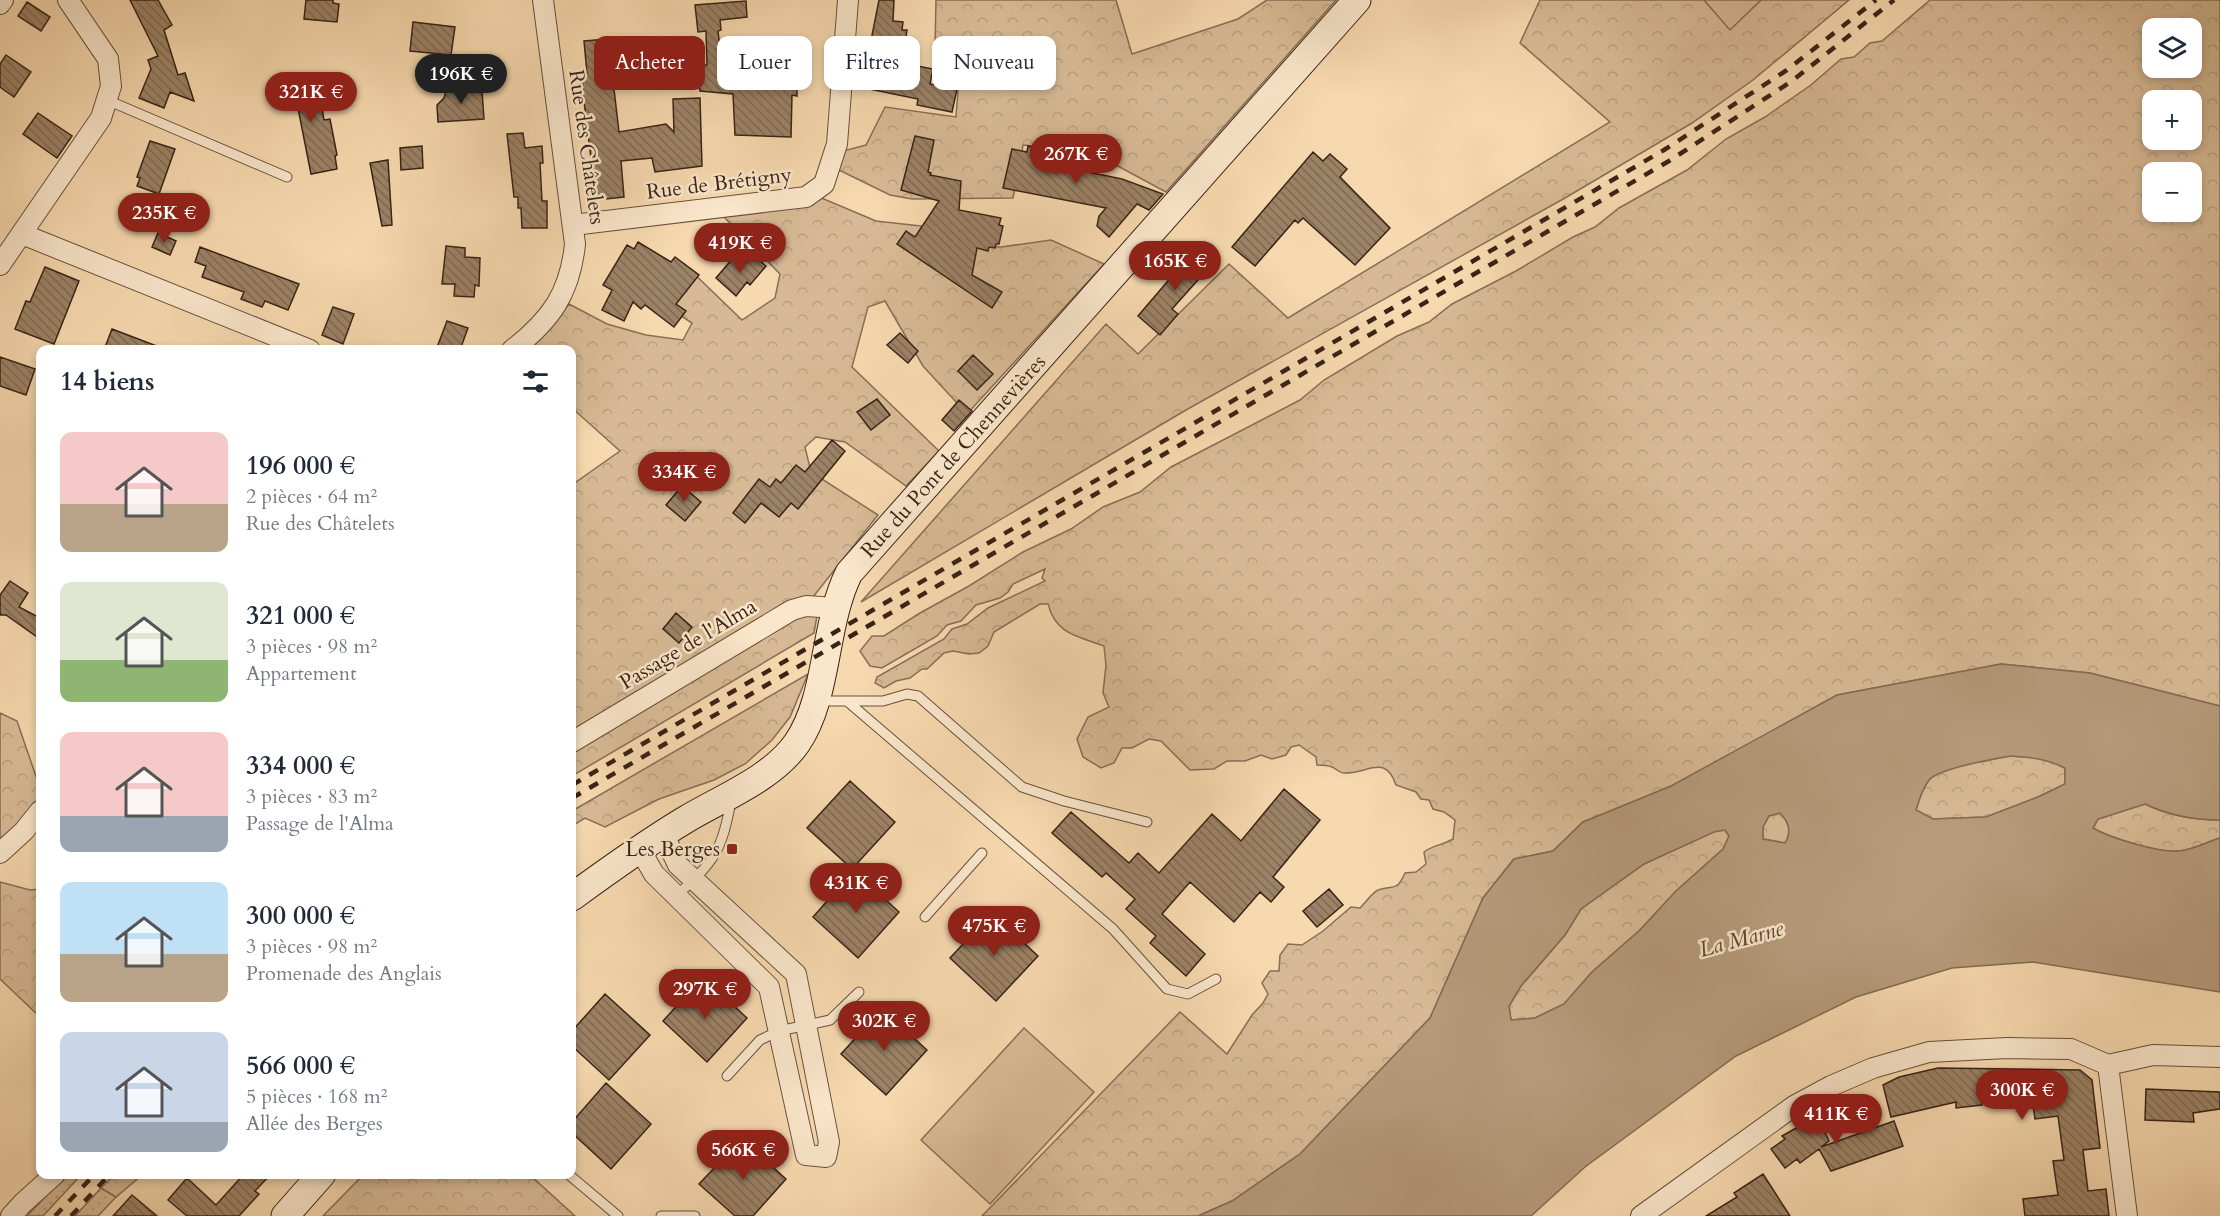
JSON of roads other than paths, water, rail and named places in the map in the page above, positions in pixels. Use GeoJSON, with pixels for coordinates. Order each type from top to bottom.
{"type":"FeatureCollection","features":[{"type":"Feature","properties":{"kind":"main road","name":"Rue du Pont de Chennevières"},"geometry":{"type":"LineString","coordinates":[[576,894],[639,848],[692,815],[731,795],[776,764],[797,743],[812,712],[840,592],[849,573],[1357,0]]}},
{"type":"Feature","properties":{"kind":"main road"},"geometry":{"type":"LineString","coordinates":[[285,1216],[318,1179]]}},
{"type":"Feature","properties":{"kind":"street"},"geometry":{"type":"LineString","coordinates":[[0,4],[3,0]]}},
{"type":"Feature","properties":{"kind":"street"},"geometry":{"type":"LineString","coordinates":[[0,265],[101,118],[111,86],[108,59],[68,0]]}},
{"type":"Feature","properties":{"kind":"street","name":"Rue des Châtelets"},"geometry":{"type":"LineString","coordinates":[[518,345],[546,320],[563,294],[573,270],[575,244],[543,0]]}},
{"type":"Feature","properties":{"kind":"street","name":"Rue de Brétigny"},"geometry":{"type":"LineString","coordinates":[[573,225],[806,197],[824,184],[837,144],[848,0]]}},
{"type":"Feature","properties":{"kind":"street"},"geometry":{"type":"LineString","coordinates":[[22,234],[298,345]]}},
{"type":"Feature","properties":{"kind":"street","name":"Passage de l'Alma"},"geometry":{"type":"LineString","coordinates":[[576,740],[792,610],[806,606],[836,608]]}},
{"type":"Feature","properties":{"kind":"street"},"geometry":{"type":"LineString","coordinates":[[0,853],[24,831],[36,816]]}},
{"type":"Feature","properties":{"kind":"street"},"geometry":{"type":"LineString","coordinates":[[639,848],[654,874],[770,987],[806,1155],[826,1157],[829,1142],[796,974],[678,865],[663,833]]}},
{"type":"Feature","properties":{"kind":"street"},"geometry":{"type":"LineString","coordinates":[[1641,1216],[1794,1106],[1831,1086],[1873,1068],[1929,1052],[2007,1048],[2071,1049],[2108,1065],[2153,1055],[2220,1057]]}},
{"type":"Feature","properties":{"kind":"street"},"geometry":{"type":"LineString","coordinates":[[2108,1065],[2127,1216]]}},
{"type":"Feature","properties":{"kind":"street"},"geometry":{"type":"LineString","coordinates":[[11,1216],[50,1179]]}},
{"type":"Feature","properties":{"kind":"lane"},"geometry":{"type":"LineString","coordinates":[[107,100],[287,177]]}},
{"type":"Feature","properties":{"kind":"lane"},"geometry":{"type":"LineString","coordinates":[[815,701],[883,701],[907,694],[918,696],[1022,787],[1064,801],[1147,822]]}},
{"type":"Feature","properties":{"kind":"lane"},"geometry":{"type":"LineString","coordinates":[[847,701],[1113,929],[1167,989],[1188,994],[1216,979]]}},
{"type":"Feature","properties":{"kind":"lane"},"geometry":{"type":"LineString","coordinates":[[676,896],[715,856],[727,828],[731,795]]}},
{"type":"Feature","properties":{"kind":"lane"},"geometry":{"type":"LineString","coordinates":[[925,917],[982,853]]}},
{"type":"Feature","properties":{"kind":"lane"},"geometry":{"type":"LineString","coordinates":[[727,1076],[760,1040],[779,1031],[830,1020],[859,992]]}},
{"type":"Feature","properties":{"kind":"lane"},"geometry":{"type":"LineString","coordinates":[[574,1179],[618,1216]]}},
{"type":"Feature","properties":{"kind":"lane"},"geometry":{"type":"LineString","coordinates":[[661,1216],[695,1216]]}},
{"type":"Feature","properties":{"kind":"water","name":"La Marne"},"geometry":{"type":"Polygon","coordinates":[[[2001,664],[2090,673],[2220,706],[2220,820],[2163,812],[2145,804],[2098,819],[2093,828],[2135,844],[2171,851],[2189,849],[2220,838],[2220,992],[2033,962],[1952,968],[1856,997],[1736,1056],[1585,1167],[1531,1216],[1198,1216],[1232,1201],[1300,1154],[1430,1018],[1483,898],[1514,859],[1553,851],[1583,822],[1671,786],[1837,695],[2001,664]],[[2010,756],[1967,765],[1935,776],[1924,787],[1916,810],[1933,819],[1986,817],[2065,784],[2065,768],[2039,759],[2010,756]],[[1780,813],[1769,816],[1763,827],[1763,839],[1785,843],[1789,831],[1786,820],[1780,813]],[[1725,830],[1714,832],[1644,864],[1581,909],[1565,935],[1521,986],[1509,1006],[1511,1020],[1535,1018],[1564,1004],[1592,972],[1640,930],[1676,891],[1723,849],[1729,836],[1725,830]]]}},
{"type":"Feature","properties":{"kind":"railway"},"geometry":{"type":"LineString","coordinates":[[576,783],[1664,150],[1787,70],[1876,0]]}},
{"type":"Feature","properties":{"kind":"railway"},"geometry":{"type":"LineString","coordinates":[[576,796],[1669,161],[1792,81],[1894,0]]}},
{"type":"Feature","properties":{"kind":"railway"},"geometry":{"type":"LineString","coordinates":[[55,1216],[90,1179]]}},
{"type":"Feature","properties":{"kind":"railway"},"geometry":{"type":"LineString","coordinates":[[71,1216],[105,1179]]}},
{"type":"Feature","properties":{"kind":"place","name":"Les Berges"},"geometry":{"type":"Point","coordinates":[732,849]}}]}
